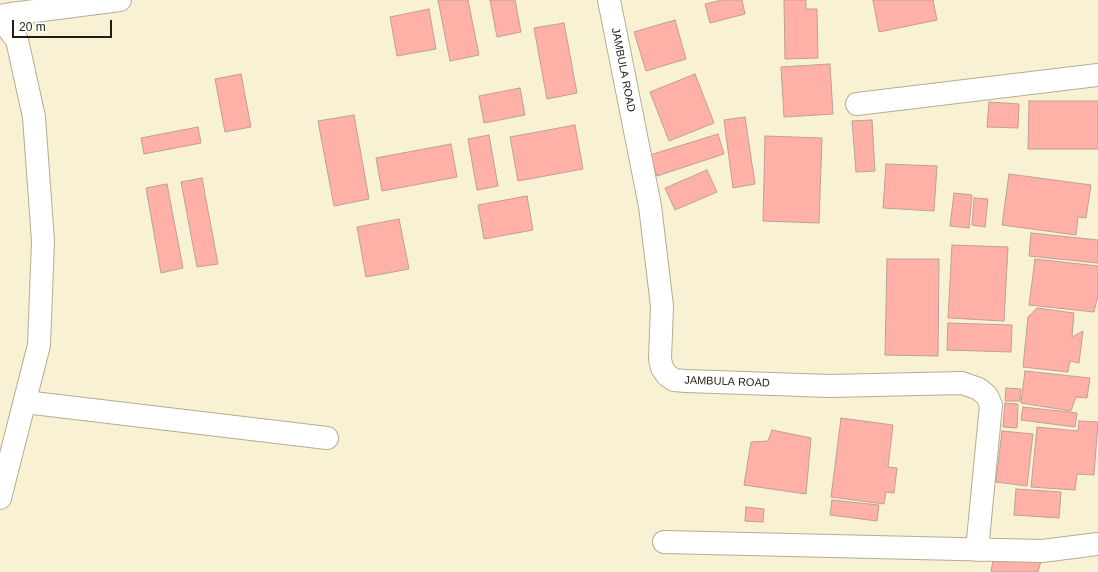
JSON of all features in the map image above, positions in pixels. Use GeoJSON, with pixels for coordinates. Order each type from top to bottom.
{"type":"FeatureCollection","features":[{"type":"Feature","properties":{"kind":"street"},"geometry":{"type":"LineString","coordinates":[[0,498],[39,345],[43,233],[34,117],[17,40],[0,17],[11,14],[120,0]]}},
{"type":"Feature","properties":{"kind":"street","name":"JAMBULA ROAD"},"geometry":{"type":"LineString","coordinates":[[609,0],[650,206],[662,306],[660,359],[662,368],[667,375],[674,380],[686,381],[830,386],[962,383],[979,389],[987,396],[990,405],[977,550]]}},
{"type":"Feature","properties":{"kind":"street"},"geometry":{"type":"LineString","coordinates":[[857,104],[1098,75]]}},
{"type":"Feature","properties":{"kind":"street"},"geometry":{"type":"LineString","coordinates":[[25,402],[327,438]]}},
{"type":"Feature","properties":{"kind":"street"},"geometry":{"type":"LineString","coordinates":[[664,542],[1042,551],[1098,544]]}},
{"type":"Feature","properties":{"kind":"building"},"geometry":{"type":"Polygon","coordinates":[[[438,0],[468,0],[479,55],[450,61],[438,0]]]}},
{"type":"Feature","properties":{"kind":"building"},"geometry":{"type":"Polygon","coordinates":[[[490,0],[515,0],[521,32],[497,37],[490,0]]]}},
{"type":"Feature","properties":{"kind":"building"},"geometry":{"type":"Polygon","coordinates":[[[722,0],[742,0],[745,14],[710,23],[705,4],[722,0]]]}},
{"type":"Feature","properties":{"kind":"building"},"geometry":{"type":"Polygon","coordinates":[[[784,0],[806,0],[806,9],[817,9],[818,58],[785,59],[784,0]]]}},
{"type":"Feature","properties":{"kind":"building"},"geometry":{"type":"Polygon","coordinates":[[[873,0],[933,0],[937,20],[879,32],[873,0]]]}},
{"type":"Feature","properties":{"kind":"building"},"geometry":{"type":"Polygon","coordinates":[[[429,9],[436,49],[397,56],[390,17],[429,9]]]}},
{"type":"Feature","properties":{"kind":"building"},"geometry":{"type":"Polygon","coordinates":[[[675,20],[686,59],[646,71],[634,32],[675,20]]]}},
{"type":"Feature","properties":{"kind":"building"},"geometry":{"type":"Polygon","coordinates":[[[564,23],[577,93],[547,99],[534,28],[564,23]]]}},
{"type":"Feature","properties":{"kind":"building"},"geometry":{"type":"Polygon","coordinates":[[[830,64],[833,114],[784,117],[781,67],[830,64]]]}},
{"type":"Feature","properties":{"kind":"building"},"geometry":{"type":"Polygon","coordinates":[[[241,74],[251,127],[225,132],[215,79],[241,74]]]}},
{"type":"Feature","properties":{"kind":"building"},"geometry":{"type":"Polygon","coordinates":[[[695,74],[714,123],[669,141],[650,92],[695,74]]]}},
{"type":"Feature","properties":{"kind":"building"},"geometry":{"type":"Polygon","coordinates":[[[520,88],[525,115],[484,123],[479,96],[520,88]]]}},
{"type":"Feature","properties":{"kind":"building"},"geometry":{"type":"Polygon","coordinates":[[[1029,101],[1098,101],[1098,149],[1028,149],[1029,101]]]}},
{"type":"Feature","properties":{"kind":"building"},"geometry":{"type":"Polygon","coordinates":[[[989,102],[1019,104],[1018,128],[987,127],[989,102]]]}},
{"type":"Feature","properties":{"kind":"building"},"geometry":{"type":"Polygon","coordinates":[[[354,115],[369,199],[334,206],[318,121],[354,115]]]}},
{"type":"Feature","properties":{"kind":"building"},"geometry":{"type":"Polygon","coordinates":[[[745,117],[755,184],[733,188],[724,120],[745,117]]]}},
{"type":"Feature","properties":{"kind":"building"},"geometry":{"type":"Polygon","coordinates":[[[872,120],[875,171],[856,172],[852,121],[872,120]]]}},
{"type":"Feature","properties":{"kind":"building"},"geometry":{"type":"Polygon","coordinates":[[[575,125],[583,169],[518,181],[510,137],[575,125]]]}},
{"type":"Feature","properties":{"kind":"building"},"geometry":{"type":"Polygon","coordinates":[[[198,127],[201,143],[144,154],[141,138],[198,127]]]}},
{"type":"Feature","properties":{"kind":"building"},"geometry":{"type":"Polygon","coordinates":[[[718,134],[724,154],[657,176],[650,155],[718,134]]]}},
{"type":"Feature","properties":{"kind":"building"},"geometry":{"type":"Polygon","coordinates":[[[489,135],[498,186],[477,190],[468,139],[489,135]]]}},
{"type":"Feature","properties":{"kind":"building"},"geometry":{"type":"Polygon","coordinates":[[[765,136],[822,138],[819,223],[763,221],[765,136]]]}},
{"type":"Feature","properties":{"kind":"building"},"geometry":{"type":"Polygon","coordinates":[[[451,144],[457,177],[382,191],[376,158],[451,144]]]}},
{"type":"Feature","properties":{"kind":"building"},"geometry":{"type":"Polygon","coordinates":[[[886,164],[937,166],[934,211],[883,208],[886,164]]]}},
{"type":"Feature","properties":{"kind":"building"},"geometry":{"type":"Polygon","coordinates":[[[707,170],[717,192],[675,210],[665,188],[707,170]]]}},
{"type":"Feature","properties":{"kind":"building"},"geometry":{"type":"Polygon","coordinates":[[[1009,174],[1091,185],[1086,218],[1078,217],[1076,235],[1002,225],[1009,174]]]}},
{"type":"Feature","properties":{"kind":"building"},"geometry":{"type":"Polygon","coordinates":[[[202,178],[218,264],[197,267],[181,182],[202,178]]]}},
{"type":"Feature","properties":{"kind":"building"},"geometry":{"type":"Polygon","coordinates":[[[167,184],[183,268],[161,273],[146,188],[167,184]]]}},
{"type":"Feature","properties":{"kind":"building"},"geometry":{"type":"Polygon","coordinates":[[[954,193],[972,195],[969,228],[950,226],[954,193]]]}},
{"type":"Feature","properties":{"kind":"building"},"geometry":{"type":"Polygon","coordinates":[[[527,196],[533,230],[484,239],[478,205],[527,196]]]}},
{"type":"Feature","properties":{"kind":"building"},"geometry":{"type":"Polygon","coordinates":[[[974,198],[988,199],[985,227],[972,225],[974,198]]]}},
{"type":"Feature","properties":{"kind":"building"},"geometry":{"type":"Polygon","coordinates":[[[399,219],[409,269],[366,277],[357,227],[399,219]]]}},
{"type":"Feature","properties":{"kind":"building"},"geometry":{"type":"Polygon","coordinates":[[[1031,233],[1098,240],[1098,263],[1029,256],[1031,233]]]}},
{"type":"Feature","properties":{"kind":"building"},"geometry":{"type":"Polygon","coordinates":[[[952,245],[1008,247],[1004,321],[948,318],[952,245]]]}},
{"type":"Feature","properties":{"kind":"building"},"geometry":{"type":"Polygon","coordinates":[[[887,259],[939,259],[938,356],[885,355],[887,259]]]}},
{"type":"Feature","properties":{"kind":"building"},"geometry":{"type":"Polygon","coordinates":[[[1035,259],[1098,266],[1098,295],[1094,312],[1029,305],[1035,259]]]}},
{"type":"Feature","properties":{"kind":"building"},"geometry":{"type":"Polygon","coordinates":[[[1037,308],[1074,313],[1072,337],[1083,331],[1079,363],[1070,361],[1068,372],[1023,367],[1028,317],[1037,308]]]}},
{"type":"Feature","properties":{"kind":"building"},"geometry":{"type":"Polygon","coordinates":[[[948,323],[1012,325],[1011,352],[947,350],[948,323]]]}},
{"type":"Feature","properties":{"kind":"building"},"geometry":{"type":"Polygon","coordinates":[[[1025,371],[1090,378],[1087,398],[1076,397],[1071,411],[1021,403],[1025,371]]]}},
{"type":"Feature","properties":{"kind":"building"},"geometry":{"type":"Polygon","coordinates":[[[1006,388],[1021,389],[1020,401],[1005,401],[1006,388]]]}},
{"type":"Feature","properties":{"kind":"building"},"geometry":{"type":"Polygon","coordinates":[[[1005,403],[1018,404],[1017,428],[1003,427],[1005,403]]]}},
{"type":"Feature","properties":{"kind":"building"},"geometry":{"type":"Polygon","coordinates":[[[1023,407],[1077,413],[1075,427],[1021,420],[1023,407]]]}},
{"type":"Feature","properties":{"kind":"building"},"geometry":{"type":"Polygon","coordinates":[[[841,418],[893,425],[888,467],[897,468],[894,493],[886,492],[884,504],[831,497],[841,418]]]}},
{"type":"Feature","properties":{"kind":"building"},"geometry":{"type":"Polygon","coordinates":[[[1079,421],[1098,422],[1094,475],[1077,474],[1075,490],[1031,487],[1037,427],[1078,431],[1079,421]]]}},
{"type":"Feature","properties":{"kind":"building"},"geometry":{"type":"Polygon","coordinates":[[[772,430],[811,438],[806,494],[744,485],[751,442],[768,441],[772,430]]]}},
{"type":"Feature","properties":{"kind":"building"},"geometry":{"type":"Polygon","coordinates":[[[1002,431],[1033,434],[1027,486],[996,482],[1002,431]]]}},
{"type":"Feature","properties":{"kind":"building"},"geometry":{"type":"Polygon","coordinates":[[[1016,489],[1061,492],[1059,518],[1014,515],[1016,489]]]}},
{"type":"Feature","properties":{"kind":"building"},"geometry":{"type":"Polygon","coordinates":[[[832,500],[879,505],[877,521],[830,515],[832,500]]]}},
{"type":"Feature","properties":{"kind":"building"},"geometry":{"type":"Polygon","coordinates":[[[746,507],[764,509],[763,522],[745,521],[746,507]]]}},
{"type":"Feature","properties":{"kind":"building"},"geometry":{"type":"Polygon","coordinates":[[[993,560],[1041,561],[1038,572],[991,572],[993,560]]]}}]}
